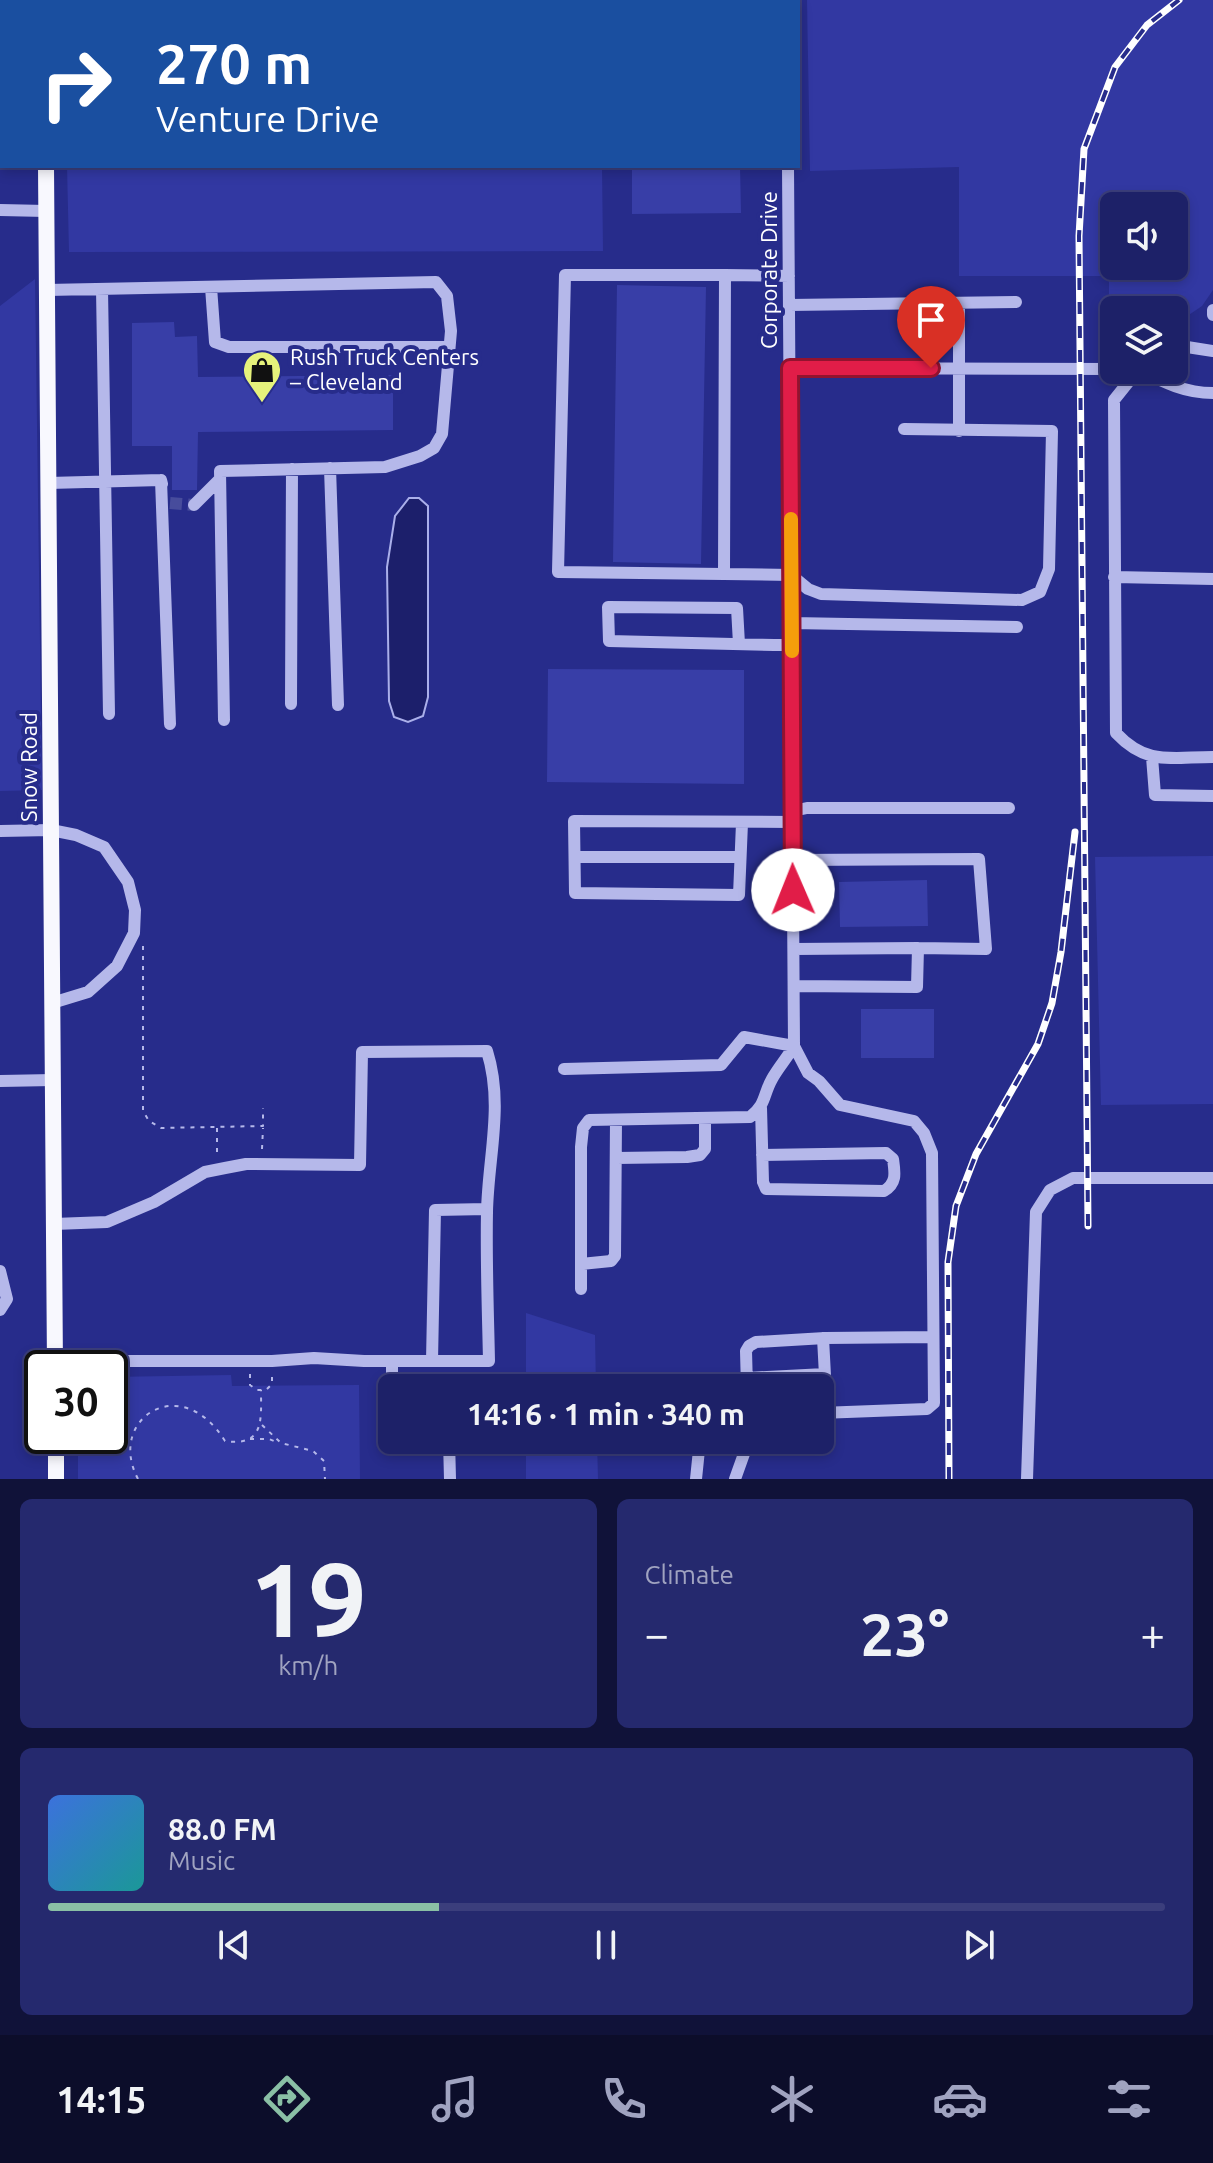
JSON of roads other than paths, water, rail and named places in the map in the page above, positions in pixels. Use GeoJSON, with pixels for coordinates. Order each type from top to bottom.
{"type":"FeatureCollection","features":[{"type":"Feature","properties":{"kind":"main road","name":"Snow Road"},"geometry":{"type":"LineString","coordinates":[[46,168],[55,1350]]}},
{"type":"Feature","properties":{"kind":"main road"},"geometry":{"type":"LineString","coordinates":[[56,1454],[56,1479]]}},
{"type":"Feature","properties":{"kind":"street","name":"Corporate Drive"},"geometry":{"type":"LineString","coordinates":[[788,168],[794,1046]]}},
{"type":"Feature","properties":{"kind":"street"},"geometry":{"type":"LineString","coordinates":[[0,210],[46,211]]}},
{"type":"Feature","properties":{"kind":"street"},"geometry":{"type":"LineString","coordinates":[[789,276],[565,275],[558,572],[791,575],[808,589],[821,594],[1022,600],[1040,592],[1049,569],[1052,431],[904,429]]}},
{"type":"Feature","properties":{"kind":"street"},"geometry":{"type":"LineString","coordinates":[[724,574],[725,275]]}},
{"type":"Feature","properties":{"kind":"street"},"geometry":{"type":"LineString","coordinates":[[47,290],[436,282],[447,296],[451,331],[442,434],[434,448],[385,467],[220,471],[224,720]]}},
{"type":"Feature","properties":{"kind":"street"},"geometry":{"type":"LineString","coordinates":[[211,287],[215,342],[229,347],[448,347]]}},
{"type":"Feature","properties":{"kind":"street"},"geometry":{"type":"LineString","coordinates":[[102,289],[109,714]]}},
{"type":"Feature","properties":{"kind":"street"},"geometry":{"type":"LineString","coordinates":[[789,305],[1016,302]]}},
{"type":"Feature","properties":{"kind":"street"},"geometry":{"type":"LineString","coordinates":[[959,303],[959,431]]}},
{"type":"Feature","properties":{"kind":"street"},"geometry":{"type":"LineString","coordinates":[[1188,347],[1213,351]]}},
{"type":"Feature","properties":{"kind":"street"},"geometry":{"type":"LineString","coordinates":[[790,368],[1100,369]]}},
{"type":"Feature","properties":{"kind":"street"},"geometry":{"type":"LineString","coordinates":[[1127,384],[1114,400],[1116,733],[1145,756],[1213,757]]}},
{"type":"Feature","properties":{"kind":"street"},"geometry":{"type":"LineString","coordinates":[[1165,384],[1193,393],[1213,393]]}},
{"type":"Feature","properties":{"kind":"street"},"geometry":{"type":"LineString","coordinates":[[330,468],[338,705]]}},
{"type":"Feature","properties":{"kind":"street"},"geometry":{"type":"LineString","coordinates":[[291,704],[292,469]]}},
{"type":"Feature","properties":{"kind":"street"},"geometry":{"type":"LineString","coordinates":[[194,505],[220,479]]}},
{"type":"Feature","properties":{"kind":"street"},"geometry":{"type":"LineString","coordinates":[[49,483],[161,480]]}},
{"type":"Feature","properties":{"kind":"street"},"geometry":{"type":"LineString","coordinates":[[161,480],[170,503]]}},
{"type":"Feature","properties":{"kind":"street"},"geometry":{"type":"LineString","coordinates":[[161,480],[170,724]]}},
{"type":"Feature","properties":{"kind":"street"},"geometry":{"type":"LineString","coordinates":[[1114,577],[1213,579]]}},
{"type":"Feature","properties":{"kind":"street"},"geometry":{"type":"LineString","coordinates":[[739,644],[737,608],[608,607],[609,641],[739,644],[792,645]]}},
{"type":"Feature","properties":{"kind":"street"},"geometry":{"type":"LineString","coordinates":[[792,623],[1017,627]]}},
{"type":"Feature","properties":{"kind":"street"},"geometry":{"type":"LineString","coordinates":[[1152,757],[1155,795],[1213,796]]}},
{"type":"Feature","properties":{"kind":"street"},"geometry":{"type":"LineString","coordinates":[[742,823],[739,895],[575,893],[574,821],[742,823],[793,816],[807,808],[1009,808]]}},
{"type":"Feature","properties":{"kind":"street"},"geometry":{"type":"LineString","coordinates":[[0,831],[51,830],[76,835],[104,847],[128,882],[135,910],[134,933],[117,966],[88,992],[52,1003]]}},
{"type":"Feature","properties":{"kind":"street"},"geometry":{"type":"LineString","coordinates":[[575,857],[740,857]]}},
{"type":"Feature","properties":{"kind":"street"},"geometry":{"type":"LineString","coordinates":[[793,860],[979,859],[986,949],[794,949]]}},
{"type":"Feature","properties":{"kind":"street"},"geometry":{"type":"LineString","coordinates":[[794,986],[917,987],[918,948]]}},
{"type":"Feature","properties":{"kind":"street"},"geometry":{"type":"LineString","coordinates":[[564,1069],[721,1065],[744,1037],[794,1046]]}},
{"type":"Feature","properties":{"kind":"street"},"geometry":{"type":"LineString","coordinates":[[762,1155],[886,1153],[893,1159],[895,1177],[892,1186],[884,1191],[766,1189],[763,1182],[762,1155],[761,1108],[774,1075],[794,1046]]}},
{"type":"Feature","properties":{"kind":"street"},"geometry":{"type":"LineString","coordinates":[[794,1046],[808,1073],[840,1105],[914,1121],[924,1133],[932,1153],[934,1403],[927,1409],[834,1413]]}},
{"type":"Feature","properties":{"kind":"street"},"geometry":{"type":"LineString","coordinates":[[54,1224],[107,1222],[154,1202],[205,1172],[246,1164],[311,1167],[360,1165],[362,1052],[487,1051],[495,1076],[487,1209],[489,1361],[314,1358],[128,1363]]}},
{"type":"Feature","properties":{"kind":"street"},"geometry":{"type":"LineString","coordinates":[[0,1081],[53,1080]]}},
{"type":"Feature","properties":{"kind":"street"},"geometry":{"type":"LineString","coordinates":[[581,1289],[581,1147],[583,1128],[589,1120],[750,1117],[761,1108]]}},
{"type":"Feature","properties":{"kind":"street"},"geometry":{"type":"LineString","coordinates":[[616,1158],[700,1155],[705,1149],[705,1118]]}},
{"type":"Feature","properties":{"kind":"street"},"geometry":{"type":"LineString","coordinates":[[581,1264],[611,1261],[615,1256],[616,1120]]}},
{"type":"Feature","properties":{"kind":"street"},"geometry":{"type":"LineString","coordinates":[[1027,1479],[1036,1212],[1050,1190],[1073,1178],[1213,1178]]}},
{"type":"Feature","properties":{"kind":"street"},"geometry":{"type":"LineString","coordinates":[[432,1361],[435,1210],[487,1209]]}},
{"type":"Feature","properties":{"kind":"street"},"geometry":{"type":"LineString","coordinates":[[0,1271],[7,1299],[0,1310]]}},
{"type":"Feature","properties":{"kind":"street"},"geometry":{"type":"LineString","coordinates":[[747,1374],[746,1351],[756,1342],[933,1337]]}},
{"type":"Feature","properties":{"kind":"street"},"geometry":{"type":"LineString","coordinates":[[823,1338],[825,1374]]}},
{"type":"Feature","properties":{"kind":"street"},"geometry":{"type":"LineString","coordinates":[[392,1361],[392,1374]]}},
{"type":"Feature","properties":{"kind":"street"},"geometry":{"type":"LineString","coordinates":[[449,1454],[450,1479]]}},
{"type":"Feature","properties":{"kind":"street"},"geometry":{"type":"LineString","coordinates":[[696,1479],[699,1454]]}},
{"type":"Feature","properties":{"kind":"street"},"geometry":{"type":"LineString","coordinates":[[735,1479],[744,1454]]}},
{"type":"Feature","properties":{"kind":"tunnel"},"geometry":{"type":"LineString","coordinates":[[170,503],[194,505]]}},
{"type":"Feature","properties":{"kind":"railway"},"geometry":{"type":"LineString","coordinates":[[1088,1226],[1079,236],[1084,149],[1115,67],[1147,25],[1179,0]]}},
{"type":"Feature","properties":{"kind":"railway"},"geometry":{"type":"LineString","coordinates":[[949,1479],[948,1262],[956,1206],[976,1154],[1038,1044],[1052,1003],[1075,832]]}},
{"type":"Feature","properties":{"kind":"place","name":"Rush Truck Centers – Cleveland"},"geometry":{"type":"Point","coordinates":[262,404]}}]}
